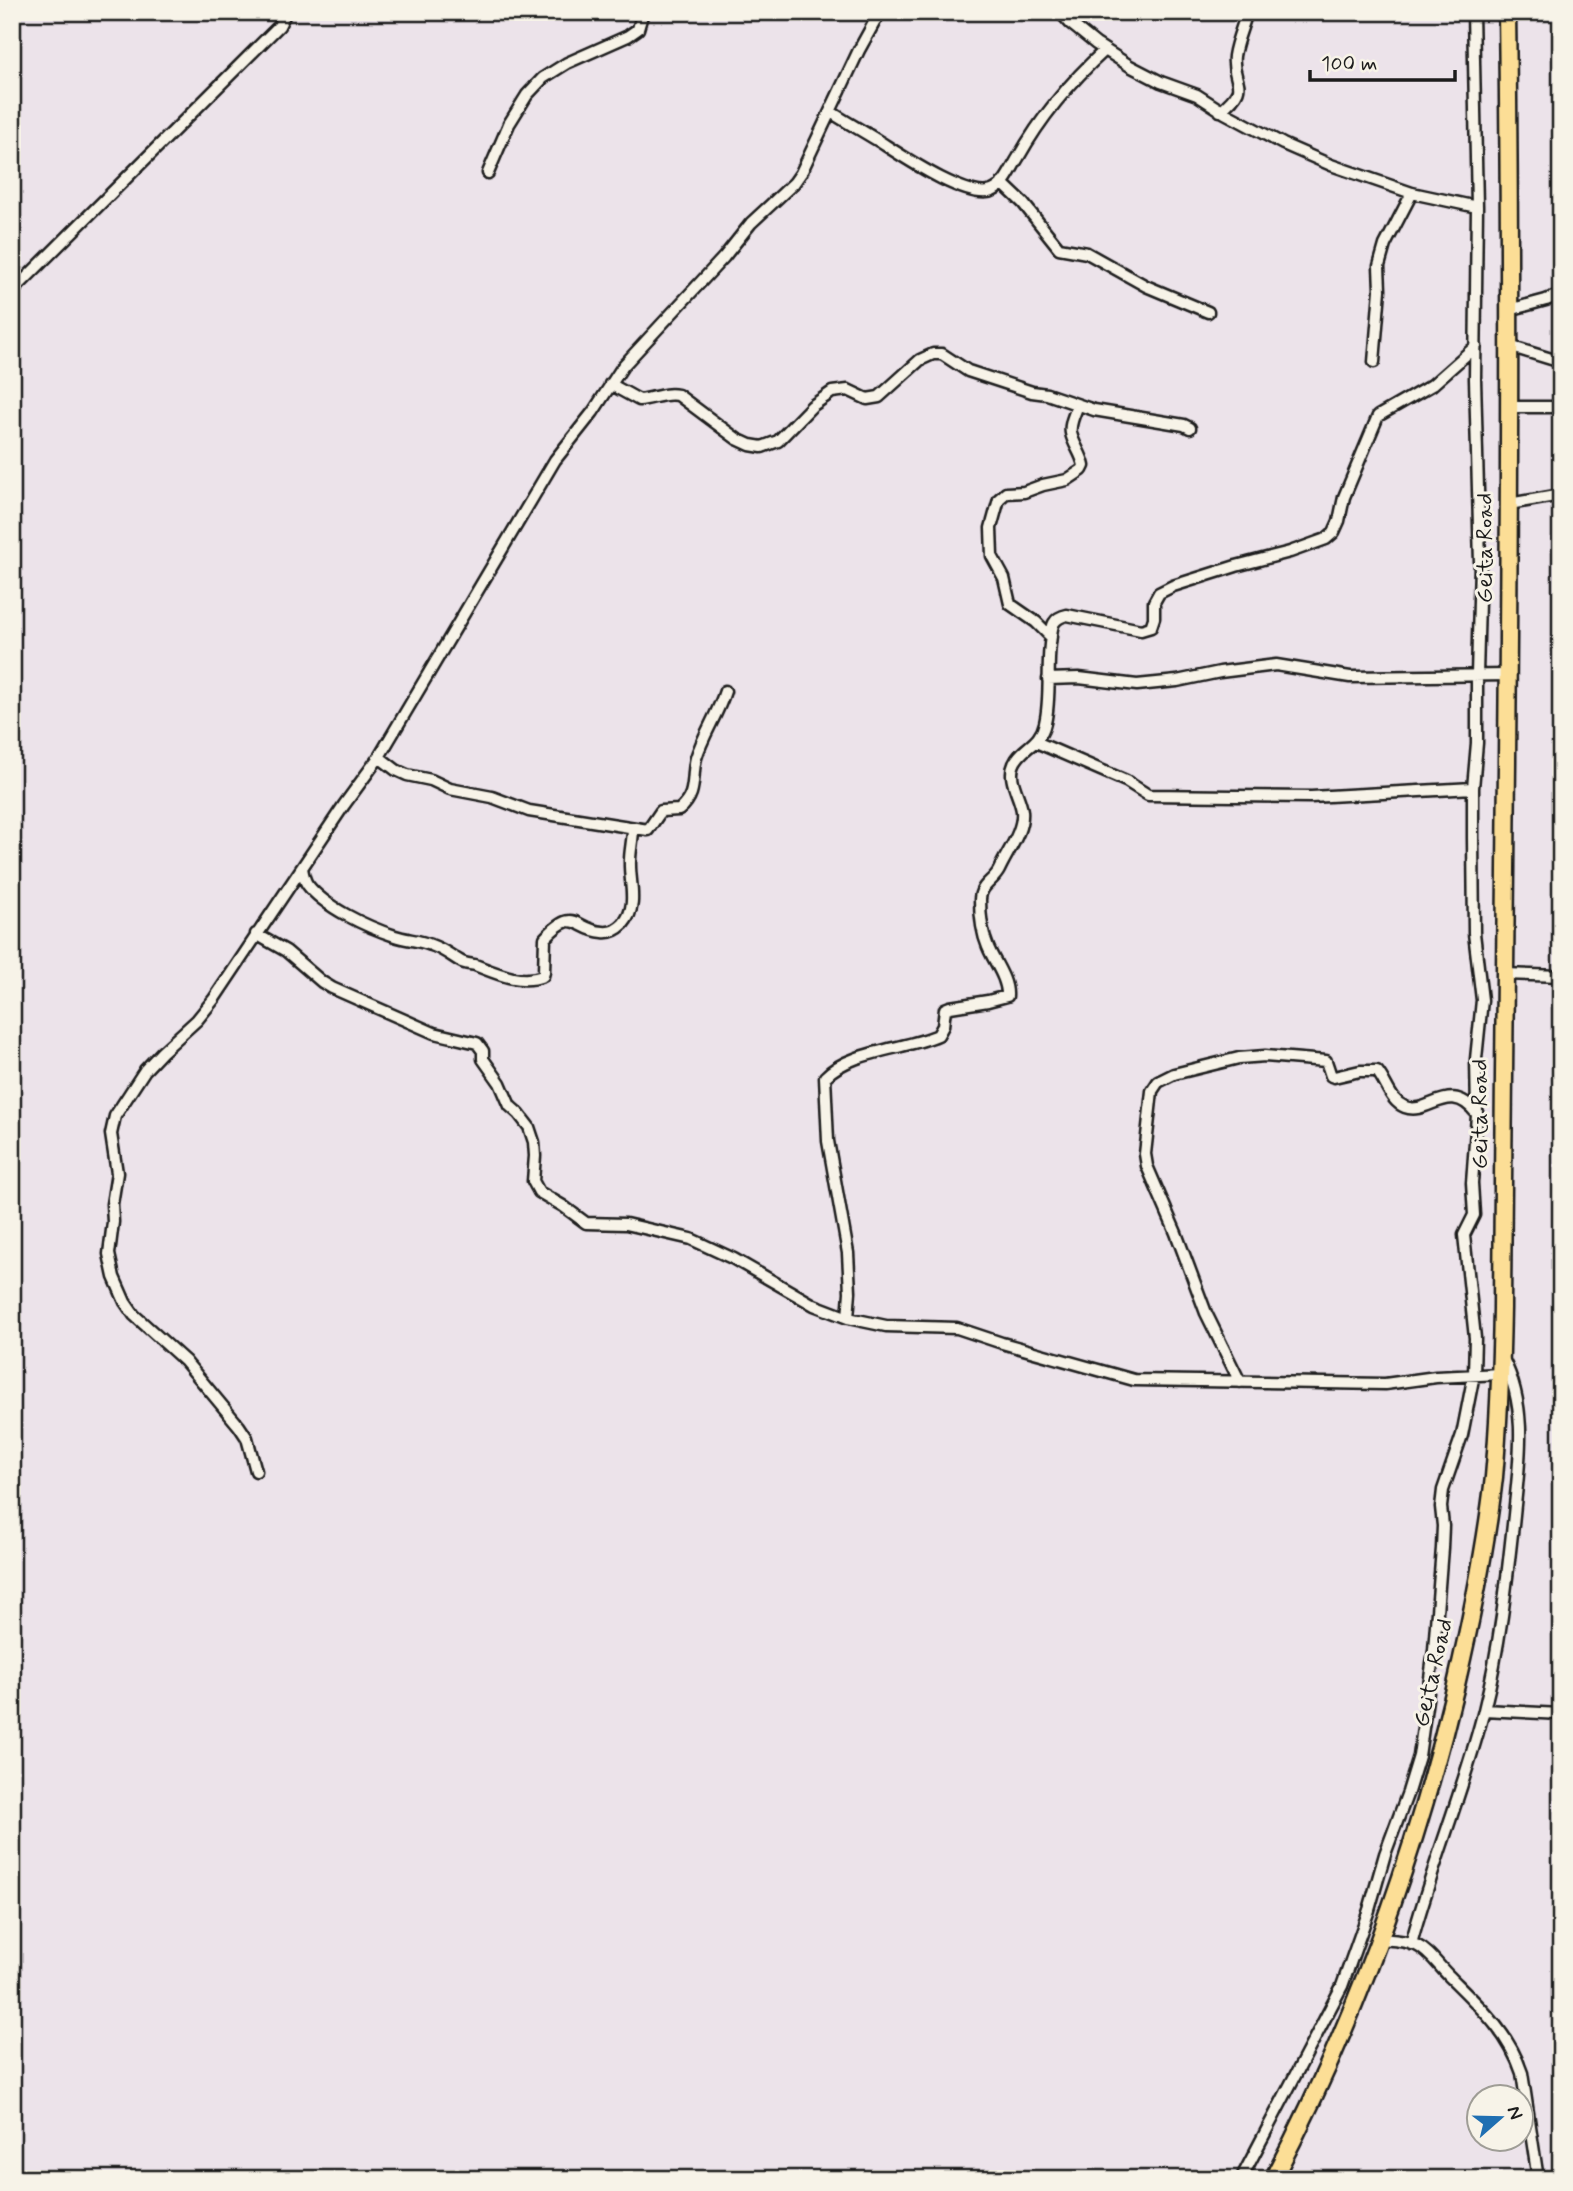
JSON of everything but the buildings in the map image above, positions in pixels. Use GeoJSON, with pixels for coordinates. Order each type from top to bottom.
{"type":"FeatureCollection","features":[{"type":"Feature","properties":{"kind":"highway","name":"Geita Road"},"geometry":{"type":"LineString","coordinates":[[1273,2179],[1308,2111],[1365,1981],[1418,1830],[1465,1643],[1483,1554],[1494,1477],[1501,1374],[1508,675],[1507,12]]}},
{"type":"Feature","properties":{"kind":"street"},"geometry":{"type":"LineString","coordinates":[[12,292],[279,26],[286,12]]}},
{"type":"Feature","properties":{"kind":"street"},"geometry":{"type":"LineString","coordinates":[[488,173],[509,124],[527,95],[543,78],[567,63],[628,36],[638,29],[643,12]]}},
{"type":"Feature","properties":{"kind":"street"},"geometry":{"type":"LineString","coordinates":[[256,1471],[247,1438],[239,1426],[185,1361],[134,1315],[119,1291],[109,1254],[117,1174],[111,1134],[115,1116],[145,1070],[203,1014],[379,757],[555,460],[593,412],[623,366],[724,257],[751,223],[794,183],[880,12]]}},
{"type":"Feature","properties":{"kind":"street"},"geometry":{"type":"LineString","coordinates":[[1060,12],[1105,50],[1153,78],[1196,95],[1220,111],[1303,153],[1412,193],[1477,207]]}},
{"type":"Feature","properties":{"kind":"street"},"geometry":{"type":"LineString","coordinates":[[1220,111],[1232,101],[1239,88],[1234,58],[1247,12]]}},
{"type":"Feature","properties":{"kind":"street"},"geometry":{"type":"LineString","coordinates":[[1241,2179],[1342,1986],[1419,1756],[1434,1650],[1442,1548],[1443,1490],[1462,1436],[1474,1374],[1475,1338],[1464,1235],[1474,1215],[1472,1183],[1478,1115],[1476,1059],[1482,1000],[1474,933],[1473,788],[1477,743],[1480,563],[1473,12]]}},
{"type":"Feature","properties":{"kind":"street"},"geometry":{"type":"LineString","coordinates":[[831,112],[914,165],[980,191],[993,191],[1002,183],[1055,103],[1086,67],[1105,50]]}},
{"type":"Feature","properties":{"kind":"street"},"geometry":{"type":"LineString","coordinates":[[1002,183],[1015,193],[1044,226],[1059,248],[1087,253],[1146,286],[1208,312]]}},
{"type":"Feature","properties":{"kind":"street"},"geometry":{"type":"LineString","coordinates":[[1374,362],[1379,266],[1384,245],[1412,193]]}},
{"type":"Feature","properties":{"kind":"street"},"geometry":{"type":"LineString","coordinates":[[1509,310],[1561,294]]}},
{"type":"Feature","properties":{"kind":"street"},"geometry":{"type":"LineString","coordinates":[[848,1318],[848,1253],[828,1141],[825,1077],[836,1068],[881,1051],[915,1044],[938,1035],[943,1026],[945,1009],[1007,996],[1007,986],[986,944],[980,897],[984,886],[996,876],[1016,838],[1022,810],[1013,779],[1014,763],[1043,732],[1054,622],[1067,615],[1141,630],[1151,627],[1154,602],[1159,593],[1173,586],[1326,539],[1334,532],[1339,522],[1344,497],[1378,416],[1432,385],[1476,346]]}},
{"type":"Feature","properties":{"kind":"street"},"geometry":{"type":"LineString","coordinates":[[1509,346],[1561,362]]}},
{"type":"Feature","properties":{"kind":"street"},"geometry":{"type":"LineString","coordinates":[[610,384],[639,400],[660,395],[678,396],[737,439],[762,447],[778,441],[811,406],[832,392],[848,390],[867,400],[879,397],[920,360],[933,354],[947,356],[968,371],[1094,410],[1190,428]]}},
{"type":"Feature","properties":{"kind":"street"},"geometry":{"type":"LineString","coordinates":[[1051,637],[1036,622],[1010,604],[1004,578],[992,555],[991,528],[999,499],[1006,493],[1024,492],[1066,481],[1082,470],[1082,456],[1070,430],[1078,405]]}},
{"type":"Feature","properties":{"kind":"street"},"geometry":{"type":"LineString","coordinates":[[1509,407],[1561,407]]}},
{"type":"Feature","properties":{"kind":"street"},"geometry":{"type":"LineString","coordinates":[[1508,504],[1561,495]]}},
{"type":"Feature","properties":{"kind":"street"},"geometry":{"type":"LineString","coordinates":[[1048,679],[1079,678],[1146,684],[1276,665],[1350,677],[1508,675]]}},
{"type":"Feature","properties":{"kind":"street"},"geometry":{"type":"LineString","coordinates":[[379,757],[407,775],[430,780],[450,789],[480,793],[540,813],[648,830],[662,811],[679,810],[683,807],[693,790],[695,762],[725,691]]}},
{"type":"Feature","properties":{"kind":"street"},"geometry":{"type":"LineString","coordinates":[[1036,742],[1126,781],[1148,795],[1311,797],[1473,788]]}},
{"type":"Feature","properties":{"kind":"street"},"geometry":{"type":"LineString","coordinates":[[302,868],[308,885],[342,913],[358,921],[398,937],[429,944],[487,972],[513,978],[534,979],[543,976],[545,938],[561,924],[577,921],[605,932],[614,931],[625,922],[632,907],[630,862],[633,828]]}},
{"type":"Feature","properties":{"kind":"street"},"geometry":{"type":"LineString","coordinates":[[256,934],[286,951],[332,988],[421,1028],[477,1042],[483,1051],[483,1059],[500,1083],[510,1106],[529,1127],[534,1142],[532,1174],[535,1186],[539,1192],[573,1213],[582,1222],[626,1224],[691,1239],[734,1259],[814,1305],[848,1318],[886,1326],[957,1328],[1134,1380],[1385,1384],[1436,1377],[1501,1374]]}},
{"type":"Feature","properties":{"kind":"street"},"geometry":{"type":"LineString","coordinates":[[1504,974],[1561,976]]}},
{"type":"Feature","properties":{"kind":"street"},"geometry":{"type":"LineString","coordinates":[[1240,1381],[1206,1313],[1176,1233],[1147,1167],[1145,1154],[1150,1098],[1154,1086],[1166,1077],[1183,1071],[1248,1056],[1326,1060],[1331,1076],[1334,1077],[1360,1070],[1377,1072],[1396,1102],[1406,1107],[1419,1107],[1447,1098],[1471,1106],[1478,1115]]}},
{"type":"Feature","properties":{"kind":"street"},"geometry":{"type":"LineString","coordinates":[[1411,1944],[1484,1710],[1502,1614],[1521,1447],[1520,1418],[1514,1383],[1501,1356]]}},
{"type":"Feature","properties":{"kind":"street"},"geometry":{"type":"LineString","coordinates":[[1484,1710],[1561,1714]]}},
{"type":"Feature","properties":{"kind":"street"},"geometry":{"type":"LineString","coordinates":[[1379,1939],[1411,1944],[1424,1950],[1491,2017],[1511,2047],[1521,2073],[1538,2179]]}}]}
